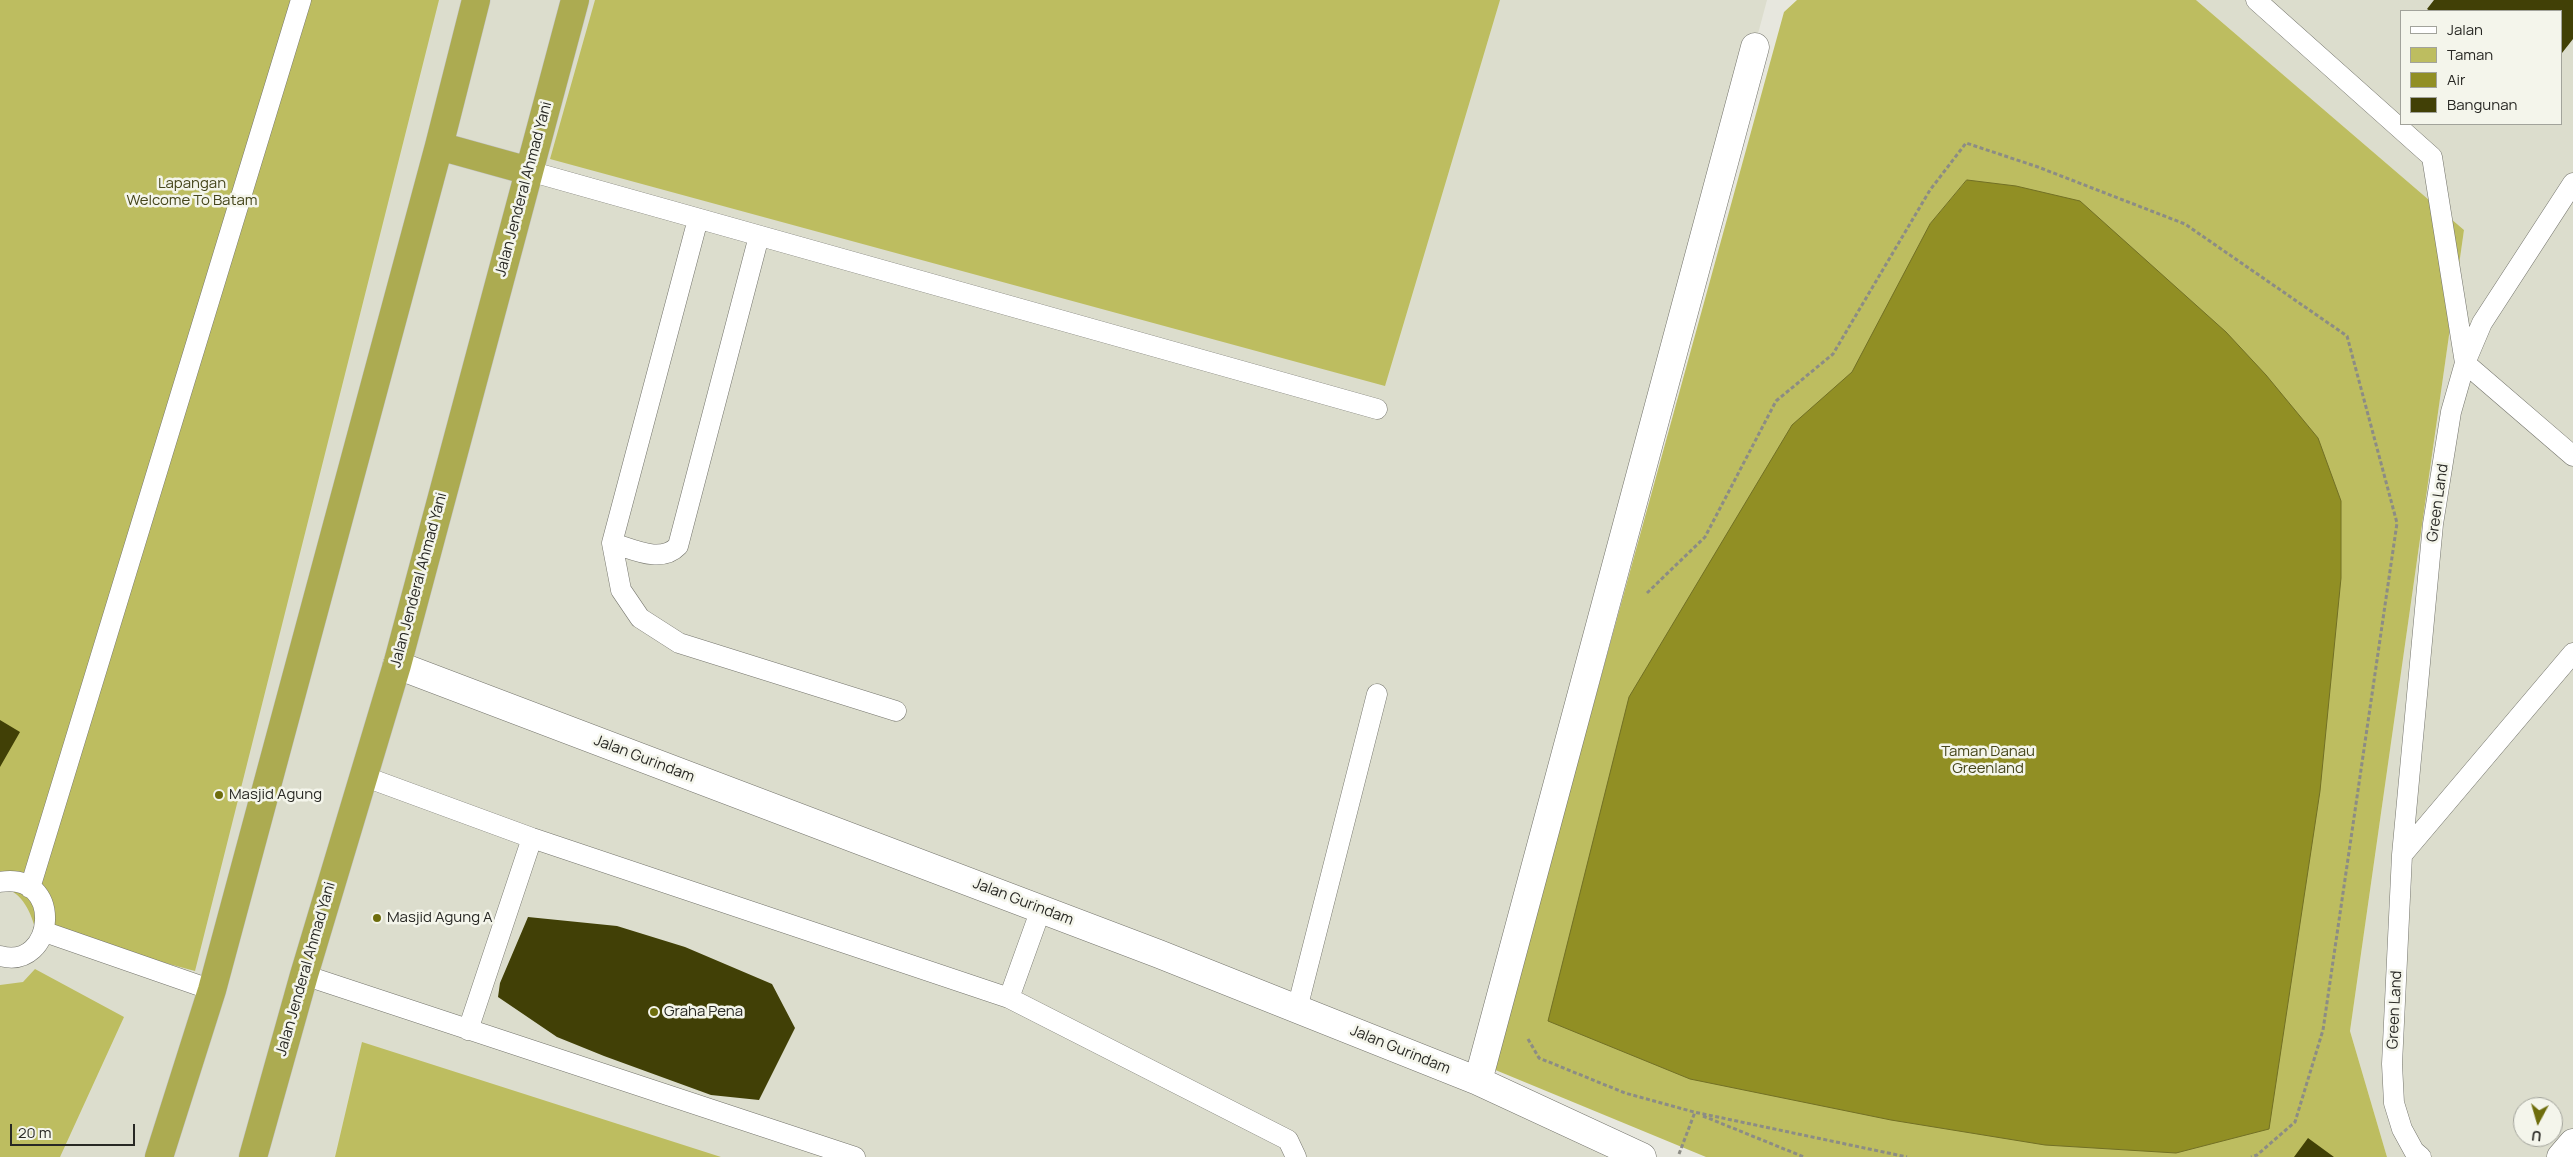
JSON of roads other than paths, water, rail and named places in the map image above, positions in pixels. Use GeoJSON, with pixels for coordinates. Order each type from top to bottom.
{"type":"FeatureCollection","features":[{"type":"Feature","properties":{"kind":"highway"},"geometry":{"type":"LineString","coordinates":[[159,1157],[212,990],[440,146],[476,0]]}},
{"type":"Feature","properties":{"kind":"highway","name":"Jalan Jenderal Ahmad Yani"},"geometry":{"type":"LineString","coordinates":[[253,1157],[304,975],[397,665],[575,0]]}},
{"type":"Feature","properties":{"kind":"highway"},"geometry":{"type":"LineString","coordinates":[[440,146],[529,171]]}},
{"type":"Feature","properties":{"kind":"street"},"geometry":{"type":"LineString","coordinates":[[1478,1081],[1755,47]]}},
{"type":"Feature","properties":{"kind":"street","name":"Jalan Gurindam"},"geometry":{"type":"LineString","coordinates":[[397,665],[1297,1008],[1478,1081],[1642,1157]]}},
{"type":"Feature","properties":{"kind":"street"},"geometry":{"type":"LineString","coordinates":[[2561,1157],[2573,1143]]}},
{"type":"Feature","properties":{"kind":"lane"},"geometry":{"type":"LineString","coordinates":[[30,888],[301,0]]}},
{"type":"Feature","properties":{"kind":"lane"},"geometry":{"type":"LineString","coordinates":[[2256,0],[2432,157],[2465,363],[2573,456]]}},
{"type":"Feature","properties":{"kind":"lane"},"geometry":{"type":"LineString","coordinates":[[529,171],[1377,409]]}},
{"type":"Feature","properties":{"kind":"lane","name":"Green Land"},"geometry":{"type":"LineString","coordinates":[[2421,1157],[2414,1151],[2402,1130],[2394,1093],[2392,1064],[2402,855],[2433,524],[2451,412],[2465,363],[2482,322],[2573,183]]}},
{"type":"Feature","properties":{"kind":"lane"},"geometry":{"type":"LineString","coordinates":[[698,219],[612,543],[621,590],[640,618],[679,642],[896,711]]}},
{"type":"Feature","properties":{"kind":"lane"},"geometry":{"type":"LineString","coordinates":[[612,543],[659,556],[671,554],[678,546],[759,236]]}},
{"type":"Feature","properties":{"kind":"lane"},"geometry":{"type":"LineString","coordinates":[[2402,855],[2573,653]]}},
{"type":"Feature","properties":{"kind":"lane"},"geometry":{"type":"LineString","coordinates":[[1297,1008],[1377,694]]}},
{"type":"Feature","properties":{"kind":"lane"},"geometry":{"type":"LineString","coordinates":[[363,776],[532,838],[1009,998],[1288,1140],[1296,1157]]}},
{"type":"Feature","properties":{"kind":"lane"},"geometry":{"type":"LineString","coordinates":[[468,1030],[532,838]]}},
{"type":"Feature","properties":{"kind":"lane"},"geometry":{"type":"LineString","coordinates":[[0,882],[19,882],[30,888],[39,896],[47,919],[45,932],[29,951],[17,956],[0,956]]}},
{"type":"Feature","properties":{"kind":"lane"},"geometry":{"type":"LineString","coordinates":[[1009,998],[1041,909]]}},
{"type":"Feature","properties":{"kind":"lane"},"geometry":{"type":"LineString","coordinates":[[45,932],[212,990]]}},
{"type":"Feature","properties":{"kind":"lane"},"geometry":{"type":"LineString","coordinates":[[304,975],[854,1157]]}},
{"type":"Feature","properties":{"kind":"water","name":"Taman Danau Greenland"},"geometry":{"type":"Polygon","coordinates":[[[1967,180],[2016,186],[2080,201],[2226,332],[2266,375],[2318,438],[2341,501],[2341,578],[2320,791],[2269,1129],[2176,1153],[2045,1145],[1891,1120],[1690,1079],[1548,1021],[1629,697],[1792,425],[1852,372],[1930,224],[1967,180]]]}},
{"type":"Feature","properties":{"kind":"place","name":"Masjid Agung"},"geometry":{"type":"Point","coordinates":[219,795]}},
{"type":"Feature","properties":{"kind":"place","name":"Masjid Agung A"},"geometry":{"type":"Point","coordinates":[377,918]}},
{"type":"Feature","properties":{"kind":"place","name":"Graha Pena"},"geometry":{"type":"Point","coordinates":[654,1012]}},
{"type":"Feature","properties":{"kind":"park label","name":"Lapangan Welcome To Batam"},"geometry":{"type":"Point","coordinates":[192,192]}}]}
